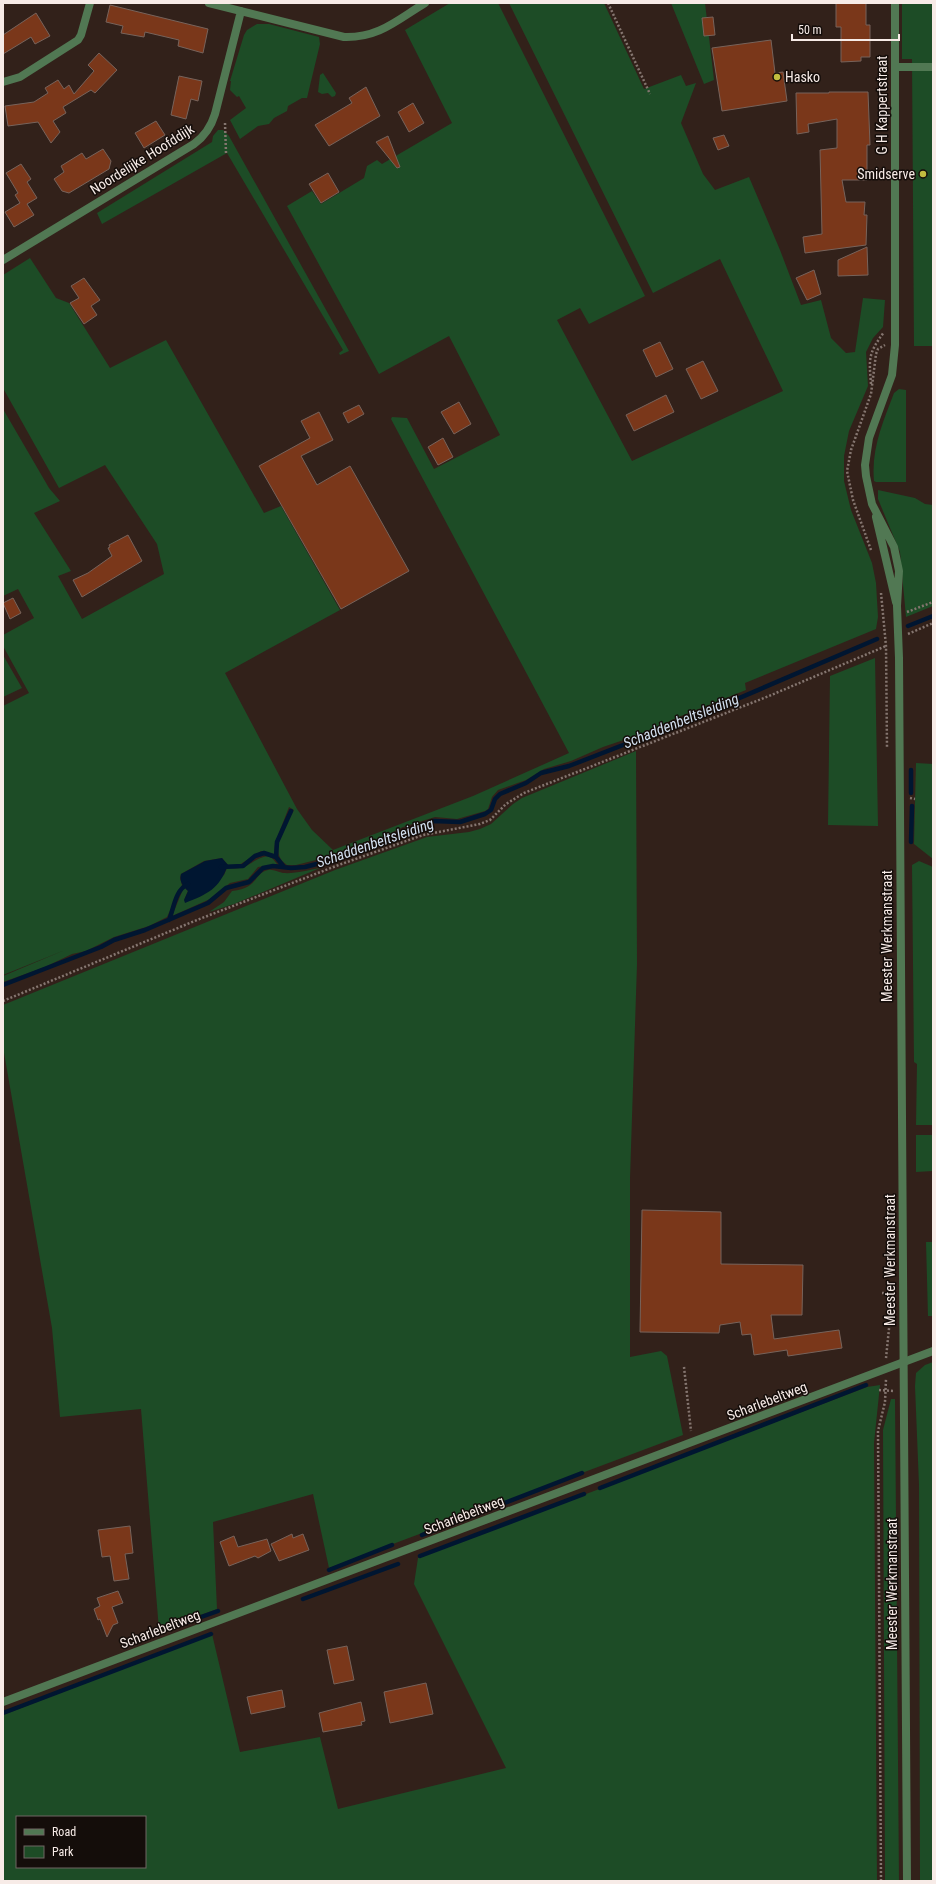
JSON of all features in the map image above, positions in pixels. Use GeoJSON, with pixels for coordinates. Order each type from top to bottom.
{"type":"FeatureCollection","features":[{"type":"Feature","properties":{"kind":"street"},"geometry":{"type":"LineString","coordinates":[[3,82],[20,77],[78,40],[81,35],[90,3]]}},
{"type":"Feature","properties":{"kind":"street"},"geometry":{"type":"LineString","coordinates":[[209,3],[344,37],[361,37],[387,27],[425,3]]}},
{"type":"Feature","properties":{"kind":"street","name":"G H Kappertstraat"},"geometry":{"type":"LineString","coordinates":[[895,3],[895,345],[890,382],[869,438],[866,454],[866,476],[897,606],[898,639]]}},
{"type":"Feature","properties":{"kind":"street","name":"Noordelijke Hoofddijk"},"geometry":{"type":"LineString","coordinates":[[3,260],[202,138],[209,129],[215,114],[241,11]]}},
{"type":"Feature","properties":{"kind":"street"},"geometry":{"type":"LineString","coordinates":[[895,68],[933,67]]}},
{"type":"Feature","properties":{"kind":"street","name":"Meester Werkmanstraat"},"geometry":{"type":"LineString","coordinates":[[898,639],[907,1881]]}},
{"type":"Feature","properties":{"kind":"street","name":"Scharlebeltweg"},"geometry":{"type":"LineString","coordinates":[[3,1702],[693,1443],[933,1351]]}},
{"type":"Feature","properties":{"kind":"path"},"geometry":{"type":"LineString","coordinates":[[608,3],[650,94]]}},
{"type":"Feature","properties":{"kind":"path"},"geometry":{"type":"LineString","coordinates":[[225,123],[226,153]]}},
{"type":"Feature","properties":{"kind":"path"},"geometry":{"type":"LineString","coordinates":[[886,329],[873,345],[870,355],[872,389],[877,351],[885,345],[895,345]]}},
{"type":"Feature","properties":{"kind":"path"},"geometry":{"type":"LineString","coordinates":[[898,616],[933,602]]}},
{"type":"Feature","properties":{"kind":"path"},"geometry":{"type":"LineString","coordinates":[[3,1001],[197,920],[343,863],[423,834],[480,824],[490,820],[506,804],[524,793],[763,698],[886,646],[887,749]]}},
{"type":"Feature","properties":{"kind":"path","name":"Meester Werkmanstraat"},"geometry":{"type":"LineString","coordinates":[[891,1286],[891,1299]]}},
{"type":"Feature","properties":{"kind":"path"},"geometry":{"type":"LineString","coordinates":[[882,1293],[891,1293]]}},
{"type":"Feature","properties":{"kind":"path","name":"Meester Werkmanstraat"},"geometry":{"type":"LineString","coordinates":[[881,1881],[878,1432],[886,1396],[886,1351],[891,1305]]}},
{"type":"Feature","properties":{"kind":"path"},"geometry":{"type":"LineString","coordinates":[[684,1367],[693,1443]]}},
{"type":"Feature","properties":{"kind":"green space"},"geometry":{"type":"Polygon","coordinates":[[[450,3],[498,3],[645,296],[589,324],[580,308],[557,320],[632,461],[783,391],[720,259],[653,293],[509,3],[604,3],[644,89],[681,75],[686,86],[696,83],[681,123],[703,174],[715,190],[749,177],[780,250],[801,305],[821,300],[831,338],[846,353],[855,352],[863,298],[885,300],[883,327],[873,338],[866,352],[868,386],[849,431],[844,456],[844,481],[851,510],[872,563],[876,583],[878,617],[876,629],[745,683],[746,690],[676,718],[650,731],[603,747],[571,761],[544,769],[526,780],[498,790],[492,797],[488,809],[485,811],[457,819],[435,817],[403,827],[379,839],[368,841],[324,858],[296,865],[287,865],[281,860],[278,846],[283,831],[294,810],[289,807],[275,843],[274,854],[261,851],[239,865],[228,865],[222,858],[204,861],[181,874],[180,878],[182,885],[167,917],[149,926],[114,937],[86,951],[72,954],[45,967],[3,982],[3,976],[65,950],[3,975],[3,706],[29,693],[3,646],[3,635],[34,618],[18,589],[3,596],[3,409],[49,488],[60,501],[34,513],[71,571],[58,576],[82,619],[164,574],[157,544],[105,465],[59,488],[3,388],[3,275],[30,258],[56,298],[69,303],[110,368],[166,340],[264,513],[281,506],[340,610],[225,673],[297,809],[312,830],[333,850],[473,796],[569,753],[391,419],[392,417],[407,418],[434,469],[500,435],[449,336],[379,374],[287,206],[312,191],[321,204],[364,178],[367,166],[377,160],[382,164],[452,123],[405,30],[450,3]]]}},
{"type":"Feature","properties":{"kind":"green space"},"geometry":{"type":"Polygon","coordinates":[[[671,3],[705,3],[714,80],[704,84],[671,3]]]}},
{"type":"Feature","properties":{"kind":"green space","name":"Smidserve"},"geometry":{"type":"Polygon","coordinates":[[[902,3],[933,3],[933,346],[914,346],[912,59],[902,59],[902,3]]]}},
{"type":"Feature","properties":{"kind":"green space"},"geometry":{"type":"Polygon","coordinates":[[[257,24],[269,24],[319,37],[320,44],[307,98],[302,98],[288,106],[287,111],[274,118],[269,124],[258,126],[240,139],[230,120],[246,108],[239,96],[237,97],[230,90],[230,81],[244,35],[247,30],[257,24]]]}},
{"type":"Feature","properties":{"kind":"green space"},"geometry":{"type":"Polygon","coordinates":[[[323,73],[336,93],[335,96],[332,97],[328,93],[322,94],[318,92],[320,75],[323,73]]]}},
{"type":"Feature","properties":{"kind":"green space"},"geometry":{"type":"Polygon","coordinates":[[[218,130],[223,130],[229,136],[349,351],[340,355],[339,353],[343,350],[227,153],[102,224],[97,213],[212,142],[213,136],[218,130]]]}},
{"type":"Feature","properties":{"kind":"green space"},"geometry":{"type":"Polygon","coordinates":[[[899,389],[906,390],[906,482],[876,482],[874,481],[874,458],[876,447],[894,393],[899,389]]]}},
{"type":"Feature","properties":{"kind":"green space"},"geometry":{"type":"Polygon","coordinates":[[[878,490],[915,498],[925,504],[933,505],[933,606],[906,617],[900,552],[878,499],[878,490]]]}},
{"type":"Feature","properties":{"kind":"green space"},"geometry":{"type":"Polygon","coordinates":[[[3,655],[22,688],[3,697],[3,655]]]}},
{"type":"Feature","properties":{"kind":"green space"},"geometry":{"type":"Polygon","coordinates":[[[875,658],[878,826],[828,825],[830,676],[875,658]]]}},
{"type":"Feature","properties":{"kind":"green space"},"geometry":{"type":"Polygon","coordinates":[[[636,751],[637,964],[630,1178],[630,1357],[661,1351],[667,1356],[683,1435],[329,1568],[313,1494],[213,1522],[217,1609],[159,1630],[141,1409],[60,1417],[52,1328],[3,1047],[3,1005],[335,870],[427,837],[469,832],[480,829],[491,824],[522,798],[636,751]]]}},
{"type":"Feature","properties":{"kind":"green space"},"geometry":{"type":"Polygon","coordinates":[[[916,763],[933,764],[933,859],[914,844],[916,763]]]}},
{"type":"Feature","properties":{"kind":"green space"},"geometry":{"type":"Polygon","coordinates":[[[268,856],[277,864],[258,867],[248,879],[230,883],[210,899],[172,916],[184,887],[188,891],[184,900],[224,875],[227,868],[241,868],[268,856]]]}},
{"type":"Feature","properties":{"kind":"green space"},"geometry":{"type":"Polygon","coordinates":[[[919,861],[933,867],[933,1125],[916,1125],[917,1064],[914,1062],[912,865],[919,861]]]}},
{"type":"Feature","properties":{"kind":"green space"},"geometry":{"type":"Polygon","coordinates":[[[320,868],[234,904],[209,912],[224,902],[232,891],[247,887],[260,874],[268,870],[292,873],[320,868]]]}},
{"type":"Feature","properties":{"kind":"green space"},"geometry":{"type":"Polygon","coordinates":[[[916,1135],[933,1135],[933,1171],[916,1172],[916,1135]]]}},
{"type":"Feature","properties":{"kind":"green space"},"geometry":{"type":"Polygon","coordinates":[[[926,1242],[933,1242],[933,1316],[928,1316],[926,1242]]]}},
{"type":"Feature","properties":{"kind":"green space"},"geometry":{"type":"Polygon","coordinates":[[[933,1362],[933,1881],[920,1881],[919,1485],[915,1386],[916,1373],[925,1365],[933,1362]]]}},
{"type":"Feature","properties":{"kind":"green space"},"geometry":{"type":"Polygon","coordinates":[[[880,1385],[874,1443],[877,1881],[3,1881],[3,1715],[212,1634],[240,1752],[320,1737],[338,1809],[506,1768],[414,1584],[418,1558],[867,1387],[880,1385]]]}},
{"type":"Feature","properties":{"kind":"green space"},"geometry":{"type":"Polygon","coordinates":[[[891,1399],[895,1399],[899,1881],[885,1881],[883,1430],[891,1399]]]}},
{"type":"Feature","properties":{"kind":"water"},"geometry":{"type":"Polygon","coordinates":[[[222,858],[228,865],[225,873],[217,885],[212,890],[200,897],[185,903],[184,900],[188,891],[181,882],[181,874],[205,861],[222,858]]]}},
{"type":"Feature","properties":{"kind":"building"},"geometry":{"type":"Polygon","coordinates":[[[836,3],[866,3],[866,25],[870,25],[870,57],[861,57],[861,61],[841,62],[841,27],[836,27],[836,3]]]}},
{"type":"Feature","properties":{"kind":"building"},"geometry":{"type":"Polygon","coordinates":[[[110,5],[208,29],[203,53],[178,46],[179,40],[145,32],[144,37],[121,33],[123,26],[106,22],[110,5]]]}},
{"type":"Feature","properties":{"kind":"building"},"geometry":{"type":"Polygon","coordinates":[[[36,13],[50,36],[35,44],[31,37],[3,54],[3,35],[36,13]]]}},
{"type":"Feature","properties":{"kind":"building"},"geometry":{"type":"Polygon","coordinates":[[[713,17],[715,35],[704,36],[702,18],[713,17]]]}},
{"type":"Feature","properties":{"kind":"building"},"geometry":{"type":"Polygon","coordinates":[[[771,40],[775,73],[783,72],[787,101],[722,111],[712,48],[771,40]]]}},
{"type":"Feature","properties":{"kind":"building"},"geometry":{"type":"Polygon","coordinates":[[[99,53],[117,70],[95,93],[91,90],[63,107],[66,113],[53,121],[60,132],[51,143],[38,122],[8,126],[5,106],[34,102],[48,93],[45,88],[58,80],[64,89],[69,85],[74,94],[94,71],[88,65],[99,53]]]}},
{"type":"Feature","properties":{"kind":"building"},"geometry":{"type":"Polygon","coordinates":[[[179,76],[202,81],[198,101],[191,99],[186,119],[171,115],[179,76]]]}},
{"type":"Feature","properties":{"kind":"building"},"geometry":{"type":"Polygon","coordinates":[[[366,87],[380,116],[329,146],[315,125],[352,103],[349,98],[366,87]]]}},
{"type":"Feature","properties":{"kind":"building"},"geometry":{"type":"Polygon","coordinates":[[[868,92],[870,145],[867,145],[867,180],[842,180],[846,202],[865,202],[864,215],[867,215],[866,245],[805,253],[803,237],[822,234],[820,150],[837,148],[837,119],[808,124],[809,132],[797,134],[796,93],[868,92]]]}},
{"type":"Feature","properties":{"kind":"building"},"geometry":{"type":"Polygon","coordinates":[[[413,103],[424,123],[409,132],[398,112],[413,103]]]}},
{"type":"Feature","properties":{"kind":"building"},"geometry":{"type":"Polygon","coordinates":[[[156,121],[165,135],[144,148],[135,133],[156,121]]]}},
{"type":"Feature","properties":{"kind":"building"},"geometry":{"type":"Polygon","coordinates":[[[724,135],[729,146],[718,150],[713,138],[724,135]]]}},
{"type":"Feature","properties":{"kind":"building"},"geometry":{"type":"Polygon","coordinates":[[[388,136],[400,167],[397,168],[376,142],[388,136]]]}},
{"type":"Feature","properties":{"kind":"building"},"geometry":{"type":"Polygon","coordinates":[[[103,149],[111,161],[109,169],[69,193],[62,191],[54,179],[64,172],[61,166],[82,153],[86,159],[103,149]]]}},
{"type":"Feature","properties":{"kind":"building"},"geometry":{"type":"Polygon","coordinates":[[[21,164],[31,179],[27,182],[37,198],[27,204],[34,215],[14,227],[5,212],[20,203],[15,195],[18,193],[6,173],[21,164]]]}},
{"type":"Feature","properties":{"kind":"building"},"geometry":{"type":"Polygon","coordinates":[[[328,173],[339,192],[321,203],[309,184],[328,173]]]}},
{"type":"Feature","properties":{"kind":"building"},"geometry":{"type":"Polygon","coordinates":[[[867,247],[868,275],[838,276],[838,260],[867,247]]]}},
{"type":"Feature","properties":{"kind":"building"},"geometry":{"type":"Polygon","coordinates":[[[814,270],[821,294],[807,300],[796,278],[814,270]]]}},
{"type":"Feature","properties":{"kind":"building"},"geometry":{"type":"Polygon","coordinates":[[[84,278],[100,300],[91,306],[97,315],[84,324],[70,303],[79,298],[71,286],[84,278]]]}},
{"type":"Feature","properties":{"kind":"building"},"geometry":{"type":"Polygon","coordinates":[[[660,342],[673,369],[656,377],[643,350],[660,342]]]}},
{"type":"Feature","properties":{"kind":"building"},"geometry":{"type":"Polygon","coordinates":[[[703,361],[718,391],[701,399],[686,369],[703,361]]]}},
{"type":"Feature","properties":{"kind":"building"},"geometry":{"type":"Polygon","coordinates":[[[666,395],[674,412],[634,431],[626,415],[666,395]]]}},
{"type":"Feature","properties":{"kind":"building"},"geometry":{"type":"Polygon","coordinates":[[[459,402],[471,424],[454,434],[441,412],[459,402]]]}},
{"type":"Feature","properties":{"kind":"building"},"geometry":{"type":"Polygon","coordinates":[[[359,405],[364,414],[348,423],[343,413],[359,405]]]}},
{"type":"Feature","properties":{"kind":"building"},"geometry":{"type":"Polygon","coordinates":[[[319,412],[333,440],[301,456],[317,485],[350,466],[409,571],[341,609],[259,466],[310,438],[301,421],[319,412]]]}},
{"type":"Feature","properties":{"kind":"building"},"geometry":{"type":"Polygon","coordinates":[[[443,438],[453,457],[438,465],[428,447],[443,438]]]}},
{"type":"Feature","properties":{"kind":"building"},"geometry":{"type":"Polygon","coordinates":[[[128,535],[142,561],[82,597],[73,580],[88,573],[112,556],[108,548],[110,547],[109,545],[128,535]]]}},
{"type":"Feature","properties":{"kind":"building"},"geometry":{"type":"Polygon","coordinates":[[[13,598],[21,613],[10,619],[3,603],[13,598]]]}},
{"type":"Feature","properties":{"kind":"building"},"geometry":{"type":"Polygon","coordinates":[[[642,1210],[721,1212],[721,1264],[803,1265],[802,1315],[771,1315],[774,1339],[839,1330],[842,1348],[788,1356],[787,1350],[754,1355],[751,1334],[742,1335],[740,1322],[720,1325],[719,1333],[640,1332],[642,1210]]]}},
{"type":"Feature","properties":{"kind":"building"},"geometry":{"type":"Polygon","coordinates":[[[130,1526],[133,1553],[125,1554],[129,1579],[114,1581],[110,1556],[102,1557],[98,1530],[130,1526]]]}},
{"type":"Feature","properties":{"kind":"building"},"geometry":{"type":"Polygon","coordinates":[[[292,1534],[293,1538],[303,1534],[309,1550],[279,1561],[271,1544],[292,1534]]]}},
{"type":"Feature","properties":{"kind":"building"},"geometry":{"type":"Polygon","coordinates":[[[234,1536],[238,1547],[267,1539],[271,1551],[258,1558],[255,1556],[229,1566],[220,1542],[234,1536]]]}},
{"type":"Feature","properties":{"kind":"building"},"geometry":{"type":"Polygon","coordinates":[[[118,1591],[123,1603],[112,1607],[118,1623],[113,1625],[107,1637],[100,1619],[98,1620],[94,1609],[100,1606],[97,1598],[118,1591]]]}},
{"type":"Feature","properties":{"kind":"building"},"geometry":{"type":"Polygon","coordinates":[[[347,1646],[354,1680],[334,1684],[327,1650],[347,1646]]]}},
{"type":"Feature","properties":{"kind":"building"},"geometry":{"type":"Polygon","coordinates":[[[426,1683],[433,1714],[390,1723],[384,1692],[426,1683]]]}},
{"type":"Feature","properties":{"kind":"building"},"geometry":{"type":"Polygon","coordinates":[[[282,1690],[285,1707],[251,1714],[247,1697],[282,1690]]]}},
{"type":"Feature","properties":{"kind":"building"},"geometry":{"type":"Polygon","coordinates":[[[361,1702],[365,1721],[361,1722],[362,1725],[323,1732],[319,1713],[361,1702]]]}},
{"type":"Feature","properties":{"kind":"waterway","name":"Schaddenbeltsleiding"},"geometry":{"type":"LineString","coordinates":[[908,626],[933,616]]}},
{"type":"Feature","properties":{"kind":"waterway","name":"Schaddenbeltsleiding"},"geometry":{"type":"LineString","coordinates":[[3,985],[101,947],[114,940],[145,930],[208,903],[226,888],[249,882],[263,868],[273,866],[291,868],[305,867],[328,861],[433,821],[460,822],[485,814],[491,810],[495,799],[500,794],[526,783],[541,773],[569,766],[695,717],[877,639]]}},
{"type":"Feature","properties":{"kind":"waterway"},"geometry":{"type":"LineString","coordinates":[[911,770],[911,793]]}},
{"type":"Feature","properties":{"kind":"waterway"},"geometry":{"type":"LineString","coordinates":[[911,842],[912,806]]}},
{"type":"Feature","properties":{"kind":"waterway"},"geometry":{"type":"LineString","coordinates":[[276,857],[277,842],[291,811]]}},
{"type":"Feature","properties":{"kind":"waterway"},"geometry":{"type":"LineString","coordinates":[[221,867],[243,866],[255,856],[264,853],[276,857],[284,867]]}},
{"type":"Feature","properties":{"kind":"waterway"},"geometry":{"type":"LineString","coordinates":[[169,920],[180,890],[188,884]]}},
{"type":"Feature","properties":{"kind":"waterway"},"geometry":{"type":"LineString","coordinates":[[600,1488],[866,1385]]}},
{"type":"Feature","properties":{"kind":"waterway"},"geometry":{"type":"LineString","coordinates":[[422,1535],[582,1473]]}},
{"type":"Feature","properties":{"kind":"waterway"},"geometry":{"type":"LineString","coordinates":[[420,1556],[584,1494]]}},
{"type":"Feature","properties":{"kind":"waterway"},"geometry":{"type":"LineString","coordinates":[[329,1570],[392,1545]]}},
{"type":"Feature","properties":{"kind":"waterway"},"geometry":{"type":"LineString","coordinates":[[303,1599],[398,1564]]}},
{"type":"Feature","properties":{"kind":"waterway"},"geometry":{"type":"LineString","coordinates":[[159,1632],[218,1611]]}},
{"type":"Feature","properties":{"kind":"waterway"},"geometry":{"type":"LineString","coordinates":[[3,1713],[211,1634]]}},
{"type":"Feature","properties":{"kind":"place","name":"Hasko"},"geometry":{"type":"Point","coordinates":[777,77]}},
{"type":"Feature","properties":{"kind":"place","name":"Smidserve"},"geometry":{"type":"Point","coordinates":[923,174]}}]}
